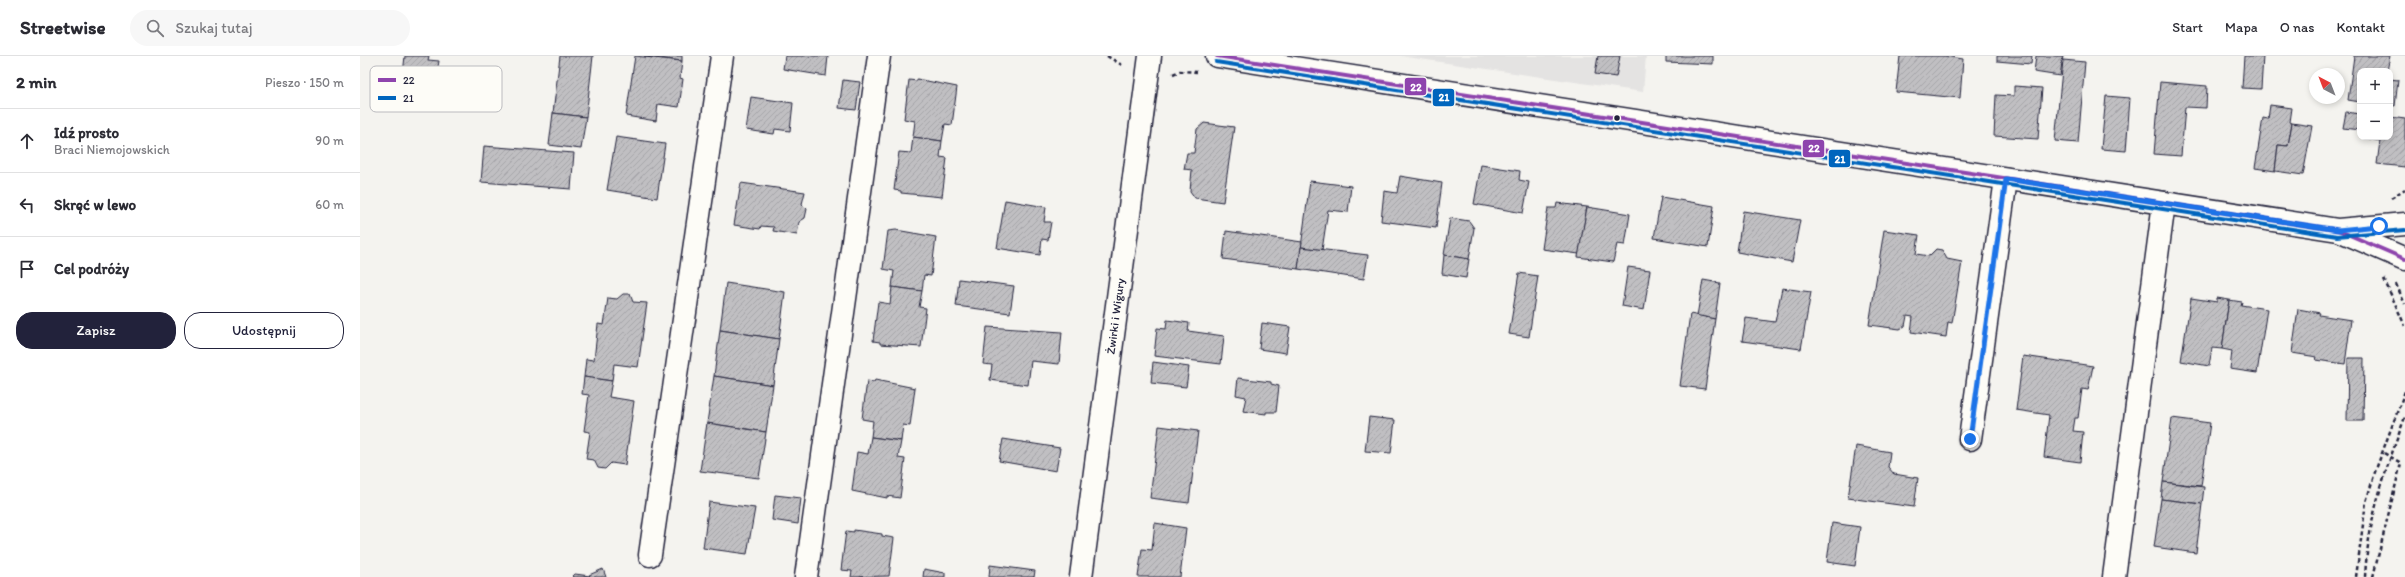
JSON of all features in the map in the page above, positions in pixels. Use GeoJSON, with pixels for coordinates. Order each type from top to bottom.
{"type":"FeatureCollection","features":[{"type":"Feature","properties":{"kind":"street"},"geometry":{"type":"LineString","coordinates":[[650,555],[722,56]]}},
{"type":"Feature","properties":{"kind":"street"},"geometry":{"type":"LineString","coordinates":[[806,577],[879,56]]}},
{"type":"Feature","properties":{"kind":"street","name":"Żwirki i Wigury"},"geometry":{"type":"LineString","coordinates":[[1081,577],[1150,56]]}},
{"type":"Feature","properties":{"kind":"street"},"geometry":{"type":"LineString","coordinates":[[1217,56],[2338,230],[2405,224]]}},
{"type":"Feature","properties":{"kind":"street"},"geometry":{"type":"LineString","coordinates":[[1970,439],[2006,179]]}},
{"type":"Feature","properties":{"kind":"street"},"geometry":{"type":"LineString","coordinates":[[2114,577],[2164,203]]}},
{"type":"Feature","properties":{"kind":"street"},"geometry":{"type":"LineString","coordinates":[[2338,230],[2405,259]]}},
{"type":"Feature","properties":{"kind":"path"},"geometry":{"type":"LineString","coordinates":[[2382,277],[2405,326]]}},
{"type":"Feature","properties":{"kind":"path"},"geometry":{"type":"LineString","coordinates":[[2356,577],[2366,502],[2382,452],[2405,391]]}},
{"type":"Feature","properties":{"kind":"path"},"geometry":{"type":"LineString","coordinates":[[2365,577],[2370,524],[2390,457],[2405,417]]}},
{"type":"Feature","properties":{"kind":"path"},"geometry":{"type":"LineString","coordinates":[[2374,577],[2401,463],[2382,452]]}},
{"type":"Feature","properties":{"kind":"shaded area"},"geometry":{"type":"Polygon","coordinates":[[[1400,56],[1646,56],[1643,92],[1400,56]]]}},
{"type":"Feature","properties":{"kind":"building"},"geometry":{"type":"Polygon","coordinates":[[[405,56],[429,56],[428,60],[439,61],[438,66],[404,66],[405,56]]]}},
{"type":"Feature","properties":{"kind":"building"},"geometry":{"type":"Polygon","coordinates":[[[560,56],[593,56],[586,117],[553,113],[560,56]]]}},
{"type":"Feature","properties":{"kind":"building"},"geometry":{"type":"Polygon","coordinates":[[[635,56],[682,61],[680,78],[683,79],[679,107],[658,104],[656,121],[626,116],[635,56]]]}},
{"type":"Feature","properties":{"kind":"building"},"geometry":{"type":"Polygon","coordinates":[[[644,56],[682,56],[682,61],[644,56]]]}},
{"type":"Feature","properties":{"kind":"building"},"geometry":{"type":"Polygon","coordinates":[[[785,56],[828,56],[826,76],[783,69],[785,56]]]}},
{"type":"Feature","properties":{"kind":"building"},"geometry":{"type":"Polygon","coordinates":[[[1598,56],[1620,56],[1616,77],[1595,74],[1598,56]]]}},
{"type":"Feature","properties":{"kind":"building"},"geometry":{"type":"Polygon","coordinates":[[[1666,56],[1713,56],[1713,64],[1666,62],[1666,56]]]}},
{"type":"Feature","properties":{"kind":"building"},"geometry":{"type":"Polygon","coordinates":[[[1900,56],[1944,56],[1963,59],[1960,98],[1896,92],[1900,56]]]}},
{"type":"Feature","properties":{"kind":"building"},"geometry":{"type":"Polygon","coordinates":[[[1997,56],[2032,56],[2031,64],[1997,61],[1997,56]]]}},
{"type":"Feature","properties":{"kind":"building"},"geometry":{"type":"Polygon","coordinates":[[[2036,56],[2063,56],[2060,76],[2034,72],[2036,56]]]}},
{"type":"Feature","properties":{"kind":"building"},"geometry":{"type":"Polygon","coordinates":[[[2244,56],[2263,56],[2261,89],[2242,88],[2244,56]]]}},
{"type":"Feature","properties":{"kind":"building"},"geometry":{"type":"Polygon","coordinates":[[[2354,56],[2390,56],[2388,68],[2357,68],[2357,102],[2348,100],[2354,56]]]}},
{"type":"Feature","properties":{"kind":"building"},"geometry":{"type":"Polygon","coordinates":[[[2063,60],[2085,62],[2078,143],[2055,141],[2063,60]]]}},
{"type":"Feature","properties":{"kind":"building"},"geometry":{"type":"Polygon","coordinates":[[[917,79],[957,87],[952,125],[945,124],[942,141],[913,137],[915,121],[904,119],[909,80],[917,81],[917,79]]]}},
{"type":"Feature","properties":{"kind":"building"},"geometry":{"type":"Polygon","coordinates":[[[2393,79],[2398,80],[2395,106],[2393,106],[2393,79]]]}},
{"type":"Feature","properties":{"kind":"building"},"geometry":{"type":"Polygon","coordinates":[[[843,80],[860,82],[856,110],[839,108],[843,80]]]}},
{"type":"Feature","properties":{"kind":"building"},"geometry":{"type":"Polygon","coordinates":[[[2160,82],[2207,86],[2206,108],[2185,107],[2181,156],[2154,154],[2160,82]]]}},
{"type":"Feature","properties":{"kind":"building"},"geometry":{"type":"Polygon","coordinates":[[[2014,86],[2042,88],[2038,139],[1994,136],[1996,95],[2014,96],[2014,86]]]}},
{"type":"Feature","properties":{"kind":"building"},"geometry":{"type":"Polygon","coordinates":[[[2106,96],[2130,98],[2126,151],[2101,149],[2106,96]]]}},
{"type":"Feature","properties":{"kind":"building"},"geometry":{"type":"Polygon","coordinates":[[[751,97],[793,103],[790,131],[775,129],[774,134],[746,130],[751,97]]]}},
{"type":"Feature","properties":{"kind":"building"},"geometry":{"type":"Polygon","coordinates":[[[2270,105],[2292,108],[2290,122],[2292,123],[2288,146],[2278,145],[2275,171],[2255,168],[2263,118],[2268,119],[2270,105]]]}},
{"type":"Feature","properties":{"kind":"building"},"geometry":{"type":"Polygon","coordinates":[[[2346,112],[2357,114],[2357,130],[2343,128],[2346,112]]]}},
{"type":"Feature","properties":{"kind":"building"},"geometry":{"type":"Polygon","coordinates":[[[553,113],[586,117],[581,149],[549,145],[553,113]]]}},
{"type":"Feature","properties":{"kind":"building"},"geometry":{"type":"Polygon","coordinates":[[[2393,117],[2405,119],[2405,167],[2377,164],[2380,141],[2375,140],[2393,140],[2393,117]]]}},
{"type":"Feature","properties":{"kind":"building"},"geometry":{"type":"Polygon","coordinates":[[[1204,123],[1234,127],[1223,202],[1195,198],[1190,191],[1192,170],[1184,169],[1187,153],[1194,153],[1197,129],[1204,123]]]}},
{"type":"Feature","properties":{"kind":"building"},"geometry":{"type":"Polygon","coordinates":[[[2292,123],[2312,126],[2303,175],[2275,171],[2278,145],[2288,146],[2292,123]]]}},
{"type":"Feature","properties":{"kind":"building"},"geometry":{"type":"Polygon","coordinates":[[[616,137],[665,144],[657,198],[607,190],[616,137]]]}},
{"type":"Feature","properties":{"kind":"building"},"geometry":{"type":"Polygon","coordinates":[[[913,137],[942,141],[940,157],[947,158],[942,197],[901,193],[901,191],[894,190],[899,152],[911,153],[913,137]]]}},
{"type":"Feature","properties":{"kind":"building"},"geometry":{"type":"Polygon","coordinates":[[[484,146],[574,153],[571,189],[481,182],[484,146]]]}},
{"type":"Feature","properties":{"kind":"building"},"geometry":{"type":"Polygon","coordinates":[[[1481,165],[1520,171],[1519,180],[1529,182],[1523,213],[1474,204],[1481,165]]]}},
{"type":"Feature","properties":{"kind":"building"},"geometry":{"type":"Polygon","coordinates":[[[1400,176],[1442,183],[1436,228],[1381,221],[1384,191],[1397,193],[1400,176]]]}},
{"type":"Feature","properties":{"kind":"building"},"geometry":{"type":"Polygon","coordinates":[[[1310,181],[1351,186],[1348,212],[1328,210],[1322,250],[1301,247],[1310,181]]]}},
{"type":"Feature","properties":{"kind":"building"},"geometry":{"type":"Polygon","coordinates":[[[741,183],[805,192],[802,204],[807,209],[805,218],[799,222],[797,235],[773,231],[774,227],[761,226],[760,229],[734,225],[741,183]]]}},
{"type":"Feature","properties":{"kind":"building"},"geometry":{"type":"Polygon","coordinates":[[[1661,197],[1714,206],[1708,247],[1654,238],[1661,197]]]}},
{"type":"Feature","properties":{"kind":"building"},"geometry":{"type":"Polygon","coordinates":[[[1005,200],[1046,207],[1044,222],[1051,222],[1048,240],[1042,239],[1040,255],[997,248],[1005,200]]]}},
{"type":"Feature","properties":{"kind":"building"},"geometry":{"type":"Polygon","coordinates":[[[1557,203],[1587,207],[1579,254],[1542,249],[1548,208],[1556,208],[1557,203]]]}},
{"type":"Feature","properties":{"kind":"building"},"geometry":{"type":"Polygon","coordinates":[[[1587,207],[1630,214],[1625,245],[1617,244],[1613,262],[1578,257],[1587,207]]]}},
{"type":"Feature","properties":{"kind":"building"},"geometry":{"type":"Polygon","coordinates":[[[1743,211],[1800,220],[1792,262],[1737,252],[1743,211]]]}},
{"type":"Feature","properties":{"kind":"building"},"geometry":{"type":"Polygon","coordinates":[[[1450,218],[1469,221],[1474,228],[1469,259],[1444,255],[1450,218]]]}},
{"type":"Feature","properties":{"kind":"building"},"geometry":{"type":"Polygon","coordinates":[[[896,230],[936,237],[931,276],[924,275],[922,291],[892,287],[894,271],[883,269],[888,231],[896,230]]]}},
{"type":"Feature","properties":{"kind":"building"},"geometry":{"type":"Polygon","coordinates":[[[1884,230],[1919,235],[1916,254],[1929,256],[1936,249],[1942,250],[1947,259],[1962,262],[1952,323],[1948,322],[1946,337],[1911,332],[1913,317],[1907,316],[1905,326],[1900,329],[1869,325],[1884,230]]]}},
{"type":"Feature","properties":{"kind":"building"},"geometry":{"type":"Polygon","coordinates":[[[1226,231],[1302,242],[1298,269],[1223,259],[1226,231]]]}},
{"type":"Feature","properties":{"kind":"building"},"geometry":{"type":"Polygon","coordinates":[[[1301,247],[1368,255],[1364,279],[1298,269],[1301,247]]]}},
{"type":"Feature","properties":{"kind":"building"},"geometry":{"type":"Polygon","coordinates":[[[1444,255],[1469,259],[1466,278],[1442,274],[1444,255]]]}},
{"type":"Feature","properties":{"kind":"building"},"geometry":{"type":"Polygon","coordinates":[[[1628,267],[1650,270],[1644,310],[1622,306],[1628,267]]]}},
{"type":"Feature","properties":{"kind":"building"},"geometry":{"type":"Polygon","coordinates":[[[1519,273],[1538,276],[1529,337],[1509,334],[1519,273]]]}},
{"type":"Feature","properties":{"kind":"building"},"geometry":{"type":"Polygon","coordinates":[[[959,279],[1014,286],[1010,313],[956,306],[959,279]]]}},
{"type":"Feature","properties":{"kind":"building"},"geometry":{"type":"Polygon","coordinates":[[[1703,280],[1720,283],[1715,319],[1697,316],[1703,280]]]}},
{"type":"Feature","properties":{"kind":"building"},"geometry":{"type":"Polygon","coordinates":[[[726,283],[785,292],[779,339],[720,330],[726,283]]]}},
{"type":"Feature","properties":{"kind":"building"},"geometry":{"type":"Polygon","coordinates":[[[892,287],[922,291],[919,307],[926,308],[921,347],[880,344],[880,342],[873,341],[878,302],[890,304],[892,287]]]}},
{"type":"Feature","properties":{"kind":"building"},"geometry":{"type":"Polygon","coordinates":[[[1782,288],[1811,292],[1801,349],[1742,341],[1746,318],[1775,322],[1782,288]]]}},
{"type":"Feature","properties":{"kind":"building"},"geometry":{"type":"Polygon","coordinates":[[[623,294],[630,294],[633,302],[647,303],[638,367],[614,364],[612,381],[584,377],[586,359],[594,360],[598,324],[604,325],[608,298],[617,299],[623,294]]]}},
{"type":"Feature","properties":{"kind":"building"},"geometry":{"type":"Polygon","coordinates":[[[2191,298],[2217,302],[2217,298],[2229,300],[2222,349],[2212,348],[2209,366],[2181,361],[2191,298]]]}},
{"type":"Feature","properties":{"kind":"building"},"geometry":{"type":"Polygon","coordinates":[[[2229,300],[2242,302],[2241,305],[2267,309],[2257,373],[2230,369],[2232,351],[2222,349],[2229,300]]]}},
{"type":"Feature","properties":{"kind":"building"},"geometry":{"type":"Polygon","coordinates":[[[2298,309],[2320,313],[2319,315],[2351,320],[2345,364],[2316,360],[2317,357],[2292,353],[2298,309]]]}},
{"type":"Feature","properties":{"kind":"building"},"geometry":{"type":"Polygon","coordinates":[[[1690,314],[1715,319],[1705,389],[1680,386],[1690,314]]]}},
{"type":"Feature","properties":{"kind":"building"},"geometry":{"type":"Polygon","coordinates":[[[1167,320],[1189,323],[1188,331],[1224,336],[1221,364],[1154,356],[1157,328],[1166,329],[1167,320]]]}},
{"type":"Feature","properties":{"kind":"building"},"geometry":{"type":"Polygon","coordinates":[[[1262,323],[1290,327],[1286,353],[1259,349],[1262,323]]]}},
{"type":"Feature","properties":{"kind":"building"},"geometry":{"type":"Polygon","coordinates":[[[987,327],[1062,332],[1059,364],[1031,361],[1028,385],[990,380],[992,365],[983,364],[987,327]]]}},
{"type":"Feature","properties":{"kind":"building"},"geometry":{"type":"Polygon","coordinates":[[[720,330],[779,339],[773,385],[714,376],[720,330]]]}},
{"type":"Feature","properties":{"kind":"building"},"geometry":{"type":"Polygon","coordinates":[[[2023,356],[2093,366],[2088,390],[2082,389],[2078,418],[2075,418],[2073,431],[2083,432],[2080,462],[2044,457],[2049,415],[2016,410],[2023,356]]]}},
{"type":"Feature","properties":{"kind":"building"},"geometry":{"type":"Polygon","coordinates":[[[2348,358],[2364,358],[2363,421],[2347,421],[2348,358]]]}},
{"type":"Feature","properties":{"kind":"building"},"geometry":{"type":"Polygon","coordinates":[[[1153,362],[1189,367],[1186,387],[1151,383],[1153,362]]]}},
{"type":"Feature","properties":{"kind":"building"},"geometry":{"type":"Polygon","coordinates":[[[714,376],[773,385],[766,432],[707,423],[714,376]]]}},
{"type":"Feature","properties":{"kind":"building"},"geometry":{"type":"Polygon","coordinates":[[[584,377],[612,381],[609,397],[634,401],[625,465],[611,463],[605,469],[598,468],[594,460],[586,459],[590,432],[584,431],[589,395],[582,394],[584,377]]]}},
{"type":"Feature","properties":{"kind":"building"},"geometry":{"type":"Polygon","coordinates":[[[1238,378],[1271,382],[1271,384],[1279,386],[1276,412],[1266,412],[1266,414],[1243,411],[1246,397],[1236,395],[1238,378]]]}},
{"type":"Feature","properties":{"kind":"building"},"geometry":{"type":"Polygon","coordinates":[[[875,380],[915,388],[910,426],[903,425],[901,441],[871,437],[873,421],[862,419],[867,381],[874,382],[875,380]]]}},
{"type":"Feature","properties":{"kind":"building"},"geometry":{"type":"Polygon","coordinates":[[[1369,417],[1395,420],[1391,453],[1365,451],[1369,417]]]}},
{"type":"Feature","properties":{"kind":"building"},"geometry":{"type":"Polygon","coordinates":[[[2172,418],[2210,423],[2201,486],[2163,482],[2172,418]]]}},
{"type":"Feature","properties":{"kind":"building"},"geometry":{"type":"Polygon","coordinates":[[[707,423],[766,432],[759,478],[700,471],[707,423]]]}},
{"type":"Feature","properties":{"kind":"building"},"geometry":{"type":"Polygon","coordinates":[[[1159,426],[1198,431],[1189,503],[1150,498],[1159,426]]]}},
{"type":"Feature","properties":{"kind":"building"},"geometry":{"type":"Polygon","coordinates":[[[871,437],[901,441],[898,458],[905,459],[900,498],[887,496],[887,498],[852,491],[857,452],[868,454],[871,437]]]}},
{"type":"Feature","properties":{"kind":"building"},"geometry":{"type":"Polygon","coordinates":[[[1003,439],[1060,448],[1056,471],[999,461],[1003,439]]]}},
{"type":"Feature","properties":{"kind":"building"},"geometry":{"type":"Polygon","coordinates":[[[1856,446],[1890,452],[1888,467],[1894,474],[1918,478],[1914,507],[1848,498],[1856,446]]]}},
{"type":"Feature","properties":{"kind":"building"},"geometry":{"type":"Polygon","coordinates":[[[2163,482],[2204,487],[2202,504],[2161,499],[2163,482]]]}},
{"type":"Feature","properties":{"kind":"building"},"geometry":{"type":"Polygon","coordinates":[[[775,495],[801,498],[798,524],[772,520],[775,495]]]}},
{"type":"Feature","properties":{"kind":"building"},"geometry":{"type":"Polygon","coordinates":[[[2161,499],[2202,504],[2196,553],[2154,547],[2161,499]]]}},
{"type":"Feature","properties":{"kind":"building"},"geometry":{"type":"Polygon","coordinates":[[[709,502],[755,508],[747,554],[703,548],[709,502]]]}},
{"type":"Feature","properties":{"kind":"building"},"geometry":{"type":"Polygon","coordinates":[[[1155,523],[1186,528],[1180,577],[1138,577],[1142,549],[1152,550],[1155,523]]]}},
{"type":"Feature","properties":{"kind":"building"},"geometry":{"type":"Polygon","coordinates":[[[1832,523],[1860,527],[1855,566],[1827,562],[1832,523]]]}},
{"type":"Feature","properties":{"kind":"building"},"geometry":{"type":"Polygon","coordinates":[[[854,530],[882,534],[882,536],[894,538],[889,576],[851,577],[852,571],[841,570],[846,531],[854,532],[854,530]]]}},
{"type":"Feature","properties":{"kind":"building"},"geometry":{"type":"Polygon","coordinates":[[[990,565],[1035,571],[1034,577],[989,577],[990,565]]]}},
{"type":"Feature","properties":{"kind":"building"},"geometry":{"type":"Polygon","coordinates":[[[603,569],[606,577],[572,577],[575,574],[590,576],[589,575],[603,569]]]}},
{"type":"Feature","properties":{"kind":"building"},"geometry":{"type":"Polygon","coordinates":[[[924,569],[945,573],[945,577],[923,577],[924,569]]]}},
{"type":"Feature","properties":{"kind":"transit line","name":"22"},"geometry":{"type":"LineString","coordinates":[[1217,56],[2338,230],[2405,259]]}},
{"type":"Feature","properties":{"kind":"transit line","name":"21"},"geometry":{"type":"LineString","coordinates":[[1216,62],[2337,236],[2405,230]]}},
{"type":"Feature","properties":{"kind":"route"},"geometry":{"type":"LineString","coordinates":[[1970,439],[2006,179],[2338,230],[2379,226]]}}]}
